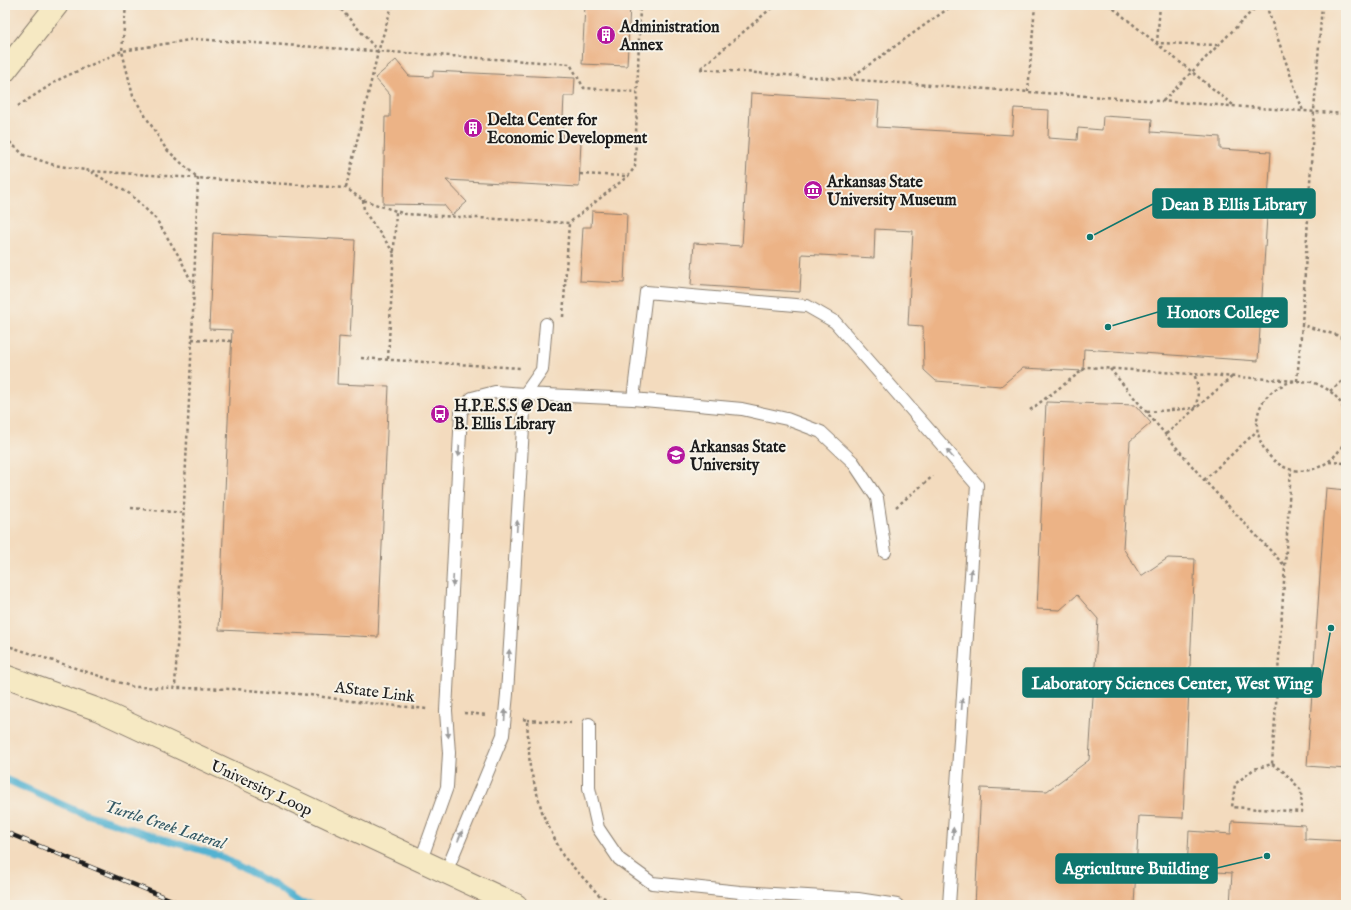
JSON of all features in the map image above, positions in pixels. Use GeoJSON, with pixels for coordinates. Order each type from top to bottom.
{"type":"FeatureCollection","features":[{"type":"Feature","properties":{"kind":"street"},"geometry":{"type":"LineString","coordinates":[[5,70],[57,5]]}},
{"type":"Feature","properties":{"kind":"street","name":"University Loop"},"geometry":{"type":"LineString","coordinates":[[5,676],[98,710],[516,905]]}},
{"type":"Feature","properties":{"kind":"lane"},"geometry":{"type":"LineString","coordinates":[[633,399],[646,292],[807,306],[836,322],[977,485],[949,905]]}},
{"type":"Feature","properties":{"kind":"lane"},"geometry":{"type":"LineString","coordinates":[[446,872],[503,735],[525,394],[542,370],[546,324]]}},
{"type":"Feature","properties":{"kind":"lane"},"geometry":{"type":"LineString","coordinates":[[421,860],[447,787],[449,753],[446,711],[461,412],[472,398],[495,392],[633,399],[749,411],[787,418],[821,432],[853,462],[877,498],[885,552]]}},
{"type":"Feature","properties":{"kind":"lane"},"geometry":{"type":"LineString","coordinates":[[589,724],[589,788],[598,828],[619,859],[652,883],[740,892],[858,899],[897,905]]}},
{"type":"Feature","properties":{"kind":"path"},"geometry":{"type":"LineString","coordinates":[[126,5],[122,52],[133,96],[166,149],[198,178],[192,339],[175,688]]}},
{"type":"Feature","properties":{"kind":"path"},"geometry":{"type":"LineString","coordinates":[[337,5],[378,52]]}},
{"type":"Feature","properties":{"kind":"path"},"geometry":{"type":"LineString","coordinates":[[346,188],[378,52],[391,9],[394,5]]}},
{"type":"Feature","properties":{"kind":"path"},"geometry":{"type":"LineString","coordinates":[[5,138],[24,154],[54,165],[91,171],[346,188],[363,200],[405,214],[569,223],[628,176],[635,167],[640,5]]}},
{"type":"Feature","properties":{"kind":"path"},"geometry":{"type":"LineString","coordinates":[[775,5],[700,69],[1346,114]]}},
{"type":"Feature","properties":{"kind":"path"},"geometry":{"type":"LineString","coordinates":[[848,80],[953,5]]}},
{"type":"Feature","properties":{"kind":"path"},"geometry":{"type":"LineString","coordinates":[[1028,92],[1035,5]]}},
{"type":"Feature","properties":{"kind":"path"},"geometry":{"type":"LineString","coordinates":[[1109,5],[1233,106]]}},
{"type":"Feature","properties":{"kind":"path"},"geometry":{"type":"LineString","coordinates":[[1157,43],[1160,5]]}},
{"type":"Feature","properties":{"kind":"path"},"geometry":{"type":"LineString","coordinates":[[1163,101],[1258,5]]}},
{"type":"Feature","properties":{"kind":"path"},"geometry":{"type":"LineString","coordinates":[[1266,5],[1303,111]]}},
{"type":"Feature","properties":{"kind":"path"},"geometry":{"type":"LineString","coordinates":[[1297,381],[1302,325],[1314,111],[1322,5]]}},
{"type":"Feature","properties":{"kind":"path"},"geometry":{"type":"LineString","coordinates":[[18,106],[60,79],[122,52],[195,39],[570,64],[584,88],[637,92]]}},
{"type":"Feature","properties":{"kind":"path"},"geometry":{"type":"LineString","coordinates":[[1157,43],[1218,45]]}},
{"type":"Feature","properties":{"kind":"path"},"geometry":{"type":"LineString","coordinates":[[91,171],[130,194],[156,219],[180,258],[194,287]]}},
{"type":"Feature","properties":{"kind":"path"},"geometry":{"type":"LineString","coordinates":[[580,174],[628,176]]}},
{"type":"Feature","properties":{"kind":"path"},"geometry":{"type":"LineString","coordinates":[[363,200],[364,211],[394,253]]}},
{"type":"Feature","properties":{"kind":"path"},"geometry":{"type":"LineString","coordinates":[[388,359],[396,212]]}},
{"type":"Feature","properties":{"kind":"path"},"geometry":{"type":"LineString","coordinates":[[564,317],[569,223]]}},
{"type":"Feature","properties":{"kind":"path"},"geometry":{"type":"LineString","coordinates":[[1302,325],[1340,336],[1346,342]]}},
{"type":"Feature","properties":{"kind":"path"},"geometry":{"type":"LineString","coordinates":[[192,339],[231,341]]}},
{"type":"Feature","properties":{"kind":"path"},"geometry":{"type":"LineString","coordinates":[[361,358],[522,368]]}},
{"type":"Feature","properties":{"kind":"path"},"geometry":{"type":"LineString","coordinates":[[1030,410],[1087,367],[1312,382],[1326,387],[1337,397],[1346,417]]}},
{"type":"Feature","properties":{"kind":"path"},"geometry":{"type":"LineString","coordinates":[[1110,369],[1204,480],[1285,566]]}},
{"type":"Feature","properties":{"kind":"path"},"geometry":{"type":"LineString","coordinates":[[1194,374],[1198,385],[1198,399],[1195,408]]}},
{"type":"Feature","properties":{"kind":"path"},"geometry":{"type":"LineString","coordinates":[[1166,434],[1234,376]]}},
{"type":"Feature","properties":{"kind":"path"},"geometry":{"type":"LineString","coordinates":[[1330,391],[1346,378]]}},
{"type":"Feature","properties":{"kind":"path"},"geometry":{"type":"LineString","coordinates":[[1297,381],[1283,384],[1271,392],[1262,404],[1257,417],[1257,431],[1261,444],[1268,456],[1278,464],[1291,469],[1304,471],[1317,468],[1328,462],[1339,452],[1346,434]]}},
{"type":"Feature","properties":{"kind":"path"},"geometry":{"type":"LineString","coordinates":[[1147,412],[1195,408]]}},
{"type":"Feature","properties":{"kind":"path"},"geometry":{"type":"LineString","coordinates":[[1204,480],[1257,431]]}},
{"type":"Feature","properties":{"kind":"path"},"geometry":{"type":"LineString","coordinates":[[1328,462],[1346,463]]}},
{"type":"Feature","properties":{"kind":"path"},"geometry":{"type":"LineString","coordinates":[[1272,764],[1291,469]]}},
{"type":"Feature","properties":{"kind":"path"},"geometry":{"type":"LineString","coordinates":[[892,511],[933,476]]}},
{"type":"Feature","properties":{"kind":"path"},"geometry":{"type":"LineString","coordinates":[[131,508],[184,513]]}},
{"type":"Feature","properties":{"kind":"path","name":"AState Link"},"geometry":{"type":"LineString","coordinates":[[5,646],[133,687],[234,689],[310,695],[358,702],[527,720],[589,724]]}},
{"type":"Feature","properties":{"kind":"path"},"geometry":{"type":"LineString","coordinates":[[527,720],[530,768],[543,815],[563,856],[600,896],[622,905]]}},
{"type":"Feature","properties":{"kind":"path"},"geometry":{"type":"LineString","coordinates":[[1272,764],[1284,772],[1301,790],[1302,812],[1232,807],[1235,784],[1254,769],[1272,764]]}},
{"type":"Feature","properties":{"kind":"building","name":"Administration Annex"},"geometry":{"type":"Polygon","coordinates":[[[585,5],[630,5],[627,66],[582,64],[585,5]]]}},
{"type":"Feature","properties":{"kind":"building","name":"Delta Center for Economic Development"},"geometry":{"type":"Polygon","coordinates":[[[396,60],[409,76],[433,77],[433,71],[575,78],[574,96],[564,96],[562,139],[581,140],[579,187],[446,180],[467,202],[452,215],[444,205],[383,204],[385,117],[390,117],[390,95],[375,78],[396,60]]]}},
{"type":"Feature","properties":{"kind":"building"},"geometry":{"type":"Polygon","coordinates":[[[751,93],[879,101],[877,127],[1012,135],[1014,108],[1049,110],[1048,138],[1077,140],[1078,128],[1102,130],[1103,116],[1152,119],[1151,132],[1220,137],[1220,149],[1271,152],[1258,361],[1084,349],[1083,371],[1023,368],[1001,386],[936,381],[924,370],[923,326],[908,325],[913,231],[875,229],[874,258],[802,254],[800,292],[691,285],[694,243],[742,246],[751,93]]]}},
{"type":"Feature","properties":{"kind":"building"},"geometry":{"type":"Polygon","coordinates":[[[592,211],[627,213],[624,283],[580,281],[583,227],[591,227],[592,211]]]}},
{"type":"Feature","properties":{"kind":"building"},"geometry":{"type":"Polygon","coordinates":[[[213,233],[355,240],[350,338],[339,337],[337,384],[389,386],[378,637],[219,630],[232,330],[209,329],[213,233]]]}},
{"type":"Feature","properties":{"kind":"building"},"geometry":{"type":"Polygon","coordinates":[[[1046,402],[1135,405],[1151,423],[1130,441],[1123,548],[1141,576],[1168,558],[1195,559],[1183,818],[1139,816],[1134,905],[975,905],[981,788],[1047,791],[1089,760],[1098,619],[1077,595],[1060,610],[1037,609],[1046,402]]]}},
{"type":"Feature","properties":{"kind":"building"},"geometry":{"type":"Polygon","coordinates":[[[1326,488],[1346,490],[1346,769],[1307,766],[1326,488]]]}},
{"type":"Feature","properties":{"kind":"building"},"geometry":{"type":"Polygon","coordinates":[[[1232,821],[1305,825],[1305,839],[1346,841],[1346,905],[1230,905],[1232,873],[1187,870],[1189,831],[1231,834],[1232,821]]]}},
{"type":"Feature","properties":{"kind":"waterway","name":"Turtle Creek Lateral"},"geometry":{"type":"LineString","coordinates":[[5,779],[74,810],[220,856],[272,884],[300,903],[310,905]]}},
{"type":"Feature","properties":{"kind":"railway"},"geometry":{"type":"LineString","coordinates":[[5,832],[184,905]]}},
{"type":"Feature","properties":{"kind":"place","name":"Administration Annex"},"geometry":{"type":"Point","coordinates":[606,35]}},
{"type":"Feature","properties":{"kind":"place","name":"Delta Center for Economic Development"},"geometry":{"type":"Point","coordinates":[473,128]}},
{"type":"Feature","properties":{"kind":"place","name":"Arkansas State University Museum"},"geometry":{"type":"Point","coordinates":[813,190]}},
{"type":"Feature","properties":{"kind":"place","name":"Dean B Ellis Library"},"geometry":{"type":"Point","coordinates":[1090,237]}},
{"type":"Feature","properties":{"kind":"place","name":"Honors College"},"geometry":{"type":"Point","coordinates":[1108,327]}},
{"type":"Feature","properties":{"kind":"place","name":"H.P.E.S.S @ Dean B. Ellis Library"},"geometry":{"type":"Point","coordinates":[440,414]}},
{"type":"Feature","properties":{"kind":"place","name":"Arkansas State University"},"geometry":{"type":"Point","coordinates":[676,455]}},
{"type":"Feature","properties":{"kind":"place","name":"Laboratory Sciences Center, West Wing"},"geometry":{"type":"Point","coordinates":[1331,628]}},
{"type":"Feature","properties":{"kind":"place","name":"Agriculture Building"},"geometry":{"type":"Point","coordinates":[1267,856]}}]}
